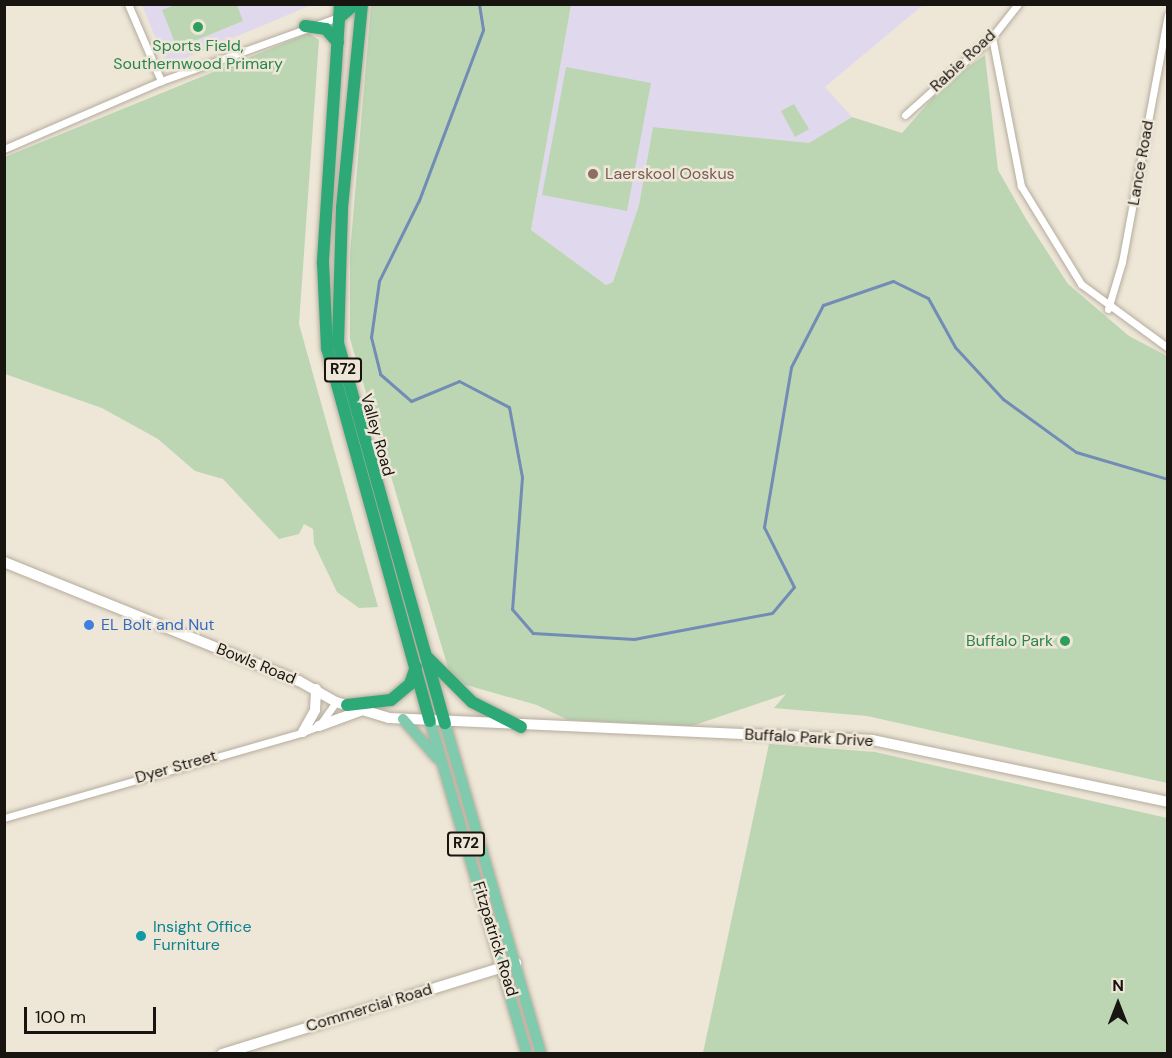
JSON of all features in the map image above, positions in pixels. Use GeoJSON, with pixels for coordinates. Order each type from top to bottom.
{"type":"FeatureCollection","features":[{"type":"Feature","properties":{"kind":"highway"},"geometry":{"type":"LineString","coordinates":[[340,11],[355,4]]}},
{"type":"Feature","properties":{"kind":"highway","name":"Valley Road"},"geometry":{"type":"LineString","coordinates":[[362,4],[342,209],[338,343],[444,723]]}},
{"type":"Feature","properties":{"kind":"highway","name":"Valley Road"},"geometry":{"type":"LineString","coordinates":[[340,11],[323,263],[327,348],[430,721]]}},
{"type":"Feature","properties":{"kind":"highway"},"geometry":{"type":"LineString","coordinates":[[305,26],[326,29],[338,42]]}},
{"type":"Feature","properties":{"kind":"highway"},"geometry":{"type":"LineString","coordinates":[[424,652],[454,688],[521,727]]}},
{"type":"Feature","properties":{"kind":"highway"},"geometry":{"type":"LineString","coordinates":[[342,703],[391,700],[410,684],[416,668]]}},
{"type":"Feature","properties":{"kind":"main road"},"geometry":{"type":"LineString","coordinates":[[403,719],[441,763]]}},
{"type":"Feature","properties":{"kind":"main road","name":"Fitzpatrick Road"},"geometry":{"type":"LineString","coordinates":[[430,721],[527,1053]]}},
{"type":"Feature","properties":{"kind":"main road","name":"Fitzpatrick Road"},"geometry":{"type":"LineString","coordinates":[[444,723],[516,963],[540,1053]]}},
{"type":"Feature","properties":{"kind":"street"},"geometry":{"type":"LineString","coordinates":[[128,4],[161,81]]}},
{"type":"Feature","properties":{"kind":"street","name":"Rabie Road"},"geometry":{"type":"LineString","coordinates":[[905,115],[992,37],[1018,4]]}},
{"type":"Feature","properties":{"kind":"street"},"geometry":{"type":"LineString","coordinates":[[4,149],[161,81],[340,11]]}},
{"type":"Feature","properties":{"kind":"street","name":"Lance Road"},"geometry":{"type":"LineString","coordinates":[[1108,309],[1127,240],[1167,15]]}},
{"type":"Feature","properties":{"kind":"street"},"geometry":{"type":"LineString","coordinates":[[992,37],[1021,186],[1081,284],[1108,309],[1167,348]]}},
{"type":"Feature","properties":{"kind":"street","name":"Bowls Road"},"geometry":{"type":"LineString","coordinates":[[4,562],[316,689],[342,703],[403,719],[444,723]]}},
{"type":"Feature","properties":{"kind":"street"},"geometry":{"type":"LineString","coordinates":[[303,732],[315,710],[316,689]]}},
{"type":"Feature","properties":{"kind":"street"},"geometry":{"type":"LineString","coordinates":[[319,726],[342,703]]}},
{"type":"Feature","properties":{"kind":"street"},"geometry":{"type":"LineString","coordinates":[[319,726],[364,710]]}},
{"type":"Feature","properties":{"kind":"street","name":"Buffalo Park Drive"},"geometry":{"type":"LineString","coordinates":[[444,723],[872,740],[1167,802]]}},
{"type":"Feature","properties":{"kind":"street","name":"Dyer Street"},"geometry":{"type":"LineString","coordinates":[[4,818],[319,726]]}},
{"type":"Feature","properties":{"kind":"street","name":"Commercial Road"},"geometry":{"type":"LineString","coordinates":[[222,1053],[516,963]]}},
{"type":"Feature","properties":{"kind":"shaded area"},"geometry":{"type":"Polygon","coordinates":[[[142,5],[311,5],[167,66],[142,5]]]}},
{"type":"Feature","properties":{"kind":"shaded area","name":"Laerskool Ooskus"},"geometry":{"type":"Polygon","coordinates":[[[571,5],[923,5],[825,87],[852,117],[809,143],[653,127],[639,205],[613,282],[606,285],[531,230],[571,5]]]}},
{"type":"Feature","properties":{"kind":"green space","name":"Sports Field, Southernwood Primary"},"geometry":{"type":"Polygon","coordinates":[[[175,5],[237,5],[243,21],[177,48],[162,10],[175,5]]]}},
{"type":"Feature","properties":{"kind":"green space"},"geometry":{"type":"Polygon","coordinates":[[[371,5],[571,5],[531,230],[606,285],[613,282],[639,205],[653,127],[809,143],[852,117],[902,133],[945,84],[985,55],[998,170],[1026,219],[1068,284],[1129,336],[1167,356],[1167,783],[867,716],[774,708],[786,694],[692,726],[568,720],[537,705],[452,681],[350,339],[350,253],[371,5]]]}},
{"type":"Feature","properties":{"kind":"green space"},"geometry":{"type":"Polygon","coordinates":[[[309,33],[319,40],[299,324],[378,607],[359,608],[337,592],[314,544],[313,529],[304,524],[299,534],[279,539],[223,479],[195,471],[158,439],[102,408],[5,374],[5,157],[309,33]]]}},
{"type":"Feature","properties":{"kind":"green space"},"geometry":{"type":"Polygon","coordinates":[[[566,67],[651,83],[627,211],[542,195],[566,67]]]}},
{"type":"Feature","properties":{"kind":"green space"},"geometry":{"type":"Polygon","coordinates":[[[794,104],[809,129],[795,137],[781,111],[794,104]]]}},
{"type":"Feature","properties":{"kind":"green space"},"geometry":{"type":"Polygon","coordinates":[[[769,744],[875,752],[1167,818],[1167,1053],[703,1053],[769,744]]]}},
{"type":"Feature","properties":{"kind":"waterway"},"geometry":{"type":"LineString","coordinates":[[479,4],[483,30],[419,200],[379,281],[371,337],[380,374],[411,401],[459,381],[509,407],[522,477],[512,609],[533,633],[634,639],[772,613],[794,587],[764,527],[791,367],[823,305],[893,281],[928,298],[955,347],[1003,399],[1076,452],[1168,479]]}},
{"type":"Feature","properties":{"kind":"place","name":"Sports Field, Southernwood Primary"},"geometry":{"type":"Point","coordinates":[198,27]}},
{"type":"Feature","properties":{"kind":"place","name":"Laerskool Ooskus"},"geometry":{"type":"Point","coordinates":[593,174]}},
{"type":"Feature","properties":{"kind":"place","name":"EL Bolt and Nut"},"geometry":{"type":"Point","coordinates":[89,625]}},
{"type":"Feature","properties":{"kind":"place","name":"Buffalo Park"},"geometry":{"type":"Point","coordinates":[1065,641]}},
{"type":"Feature","properties":{"kind":"place","name":"Insight Office Furniture"},"geometry":{"type":"Point","coordinates":[141,936]}}]}
